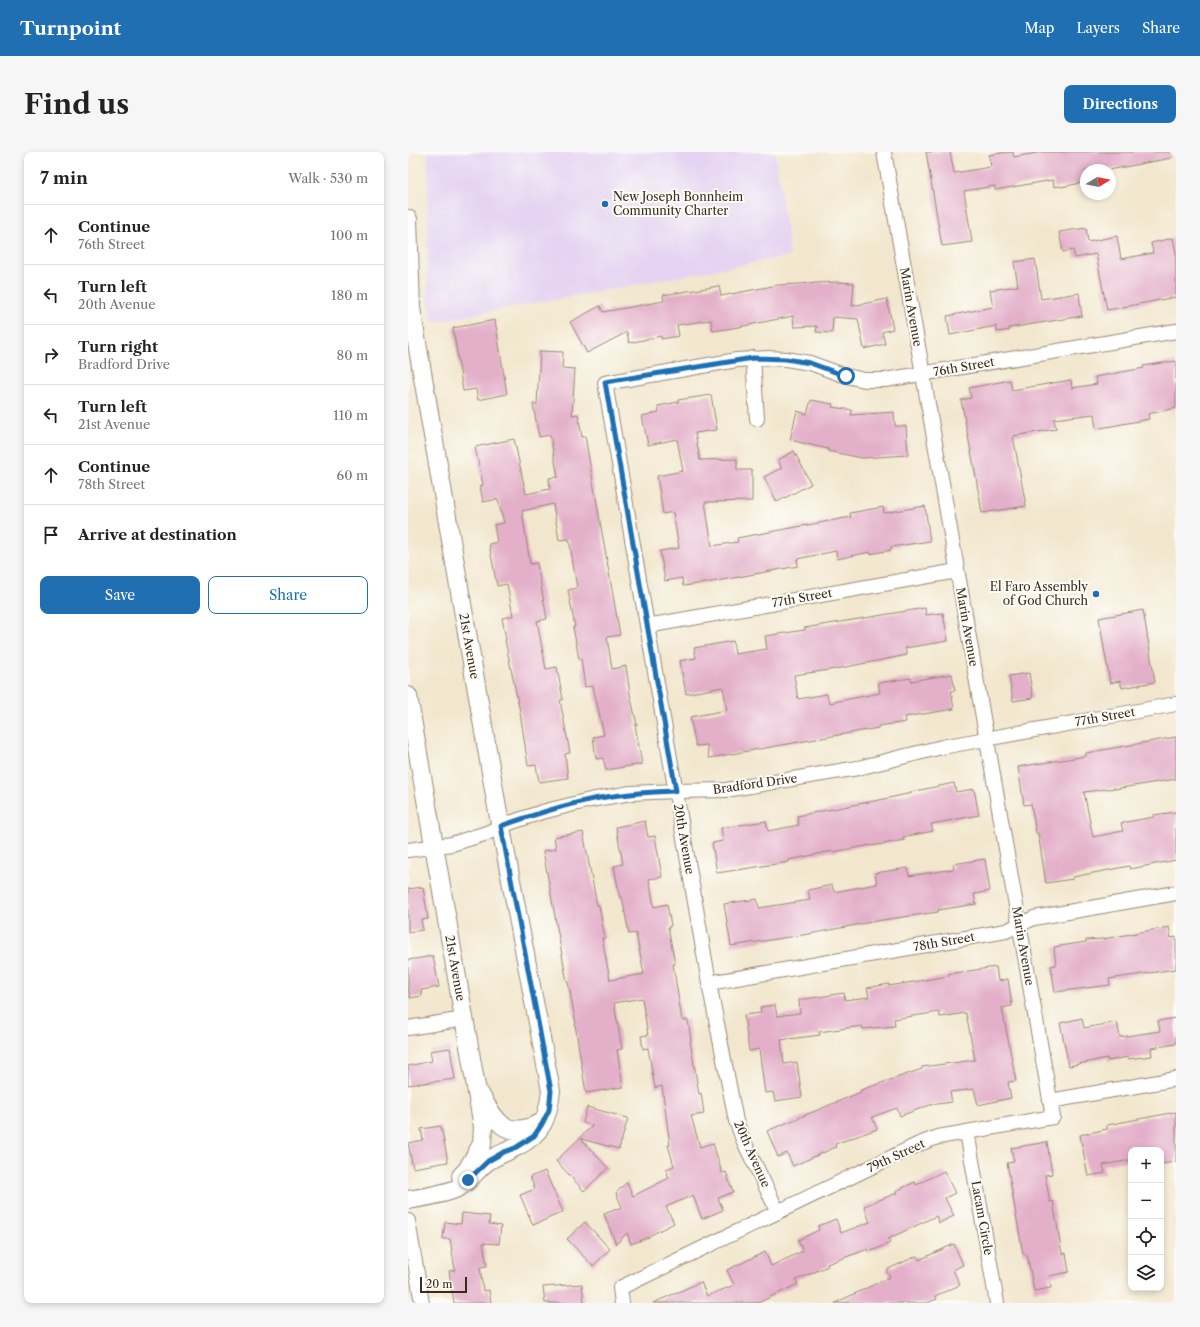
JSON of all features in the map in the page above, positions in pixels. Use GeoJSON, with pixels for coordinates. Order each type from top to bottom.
{"type":"FeatureCollection","features":[{"type":"Feature","properties":{"kind":"street","name":"Marin Avenue"},"geometry":{"type":"LineString","coordinates":[[884,152],[1050,1101]]}},
{"type":"Feature","properties":{"kind":"street","name":"21st Avenue"},"geometry":{"type":"LineString","coordinates":[[408,219],[412,332],[501,826],[551,1091],[549,1110],[544,1122]]}},
{"type":"Feature","properties":{"kind":"street","name":"76th Street"},"geometry":{"type":"LineString","coordinates":[[605,386],[605,382],[753,358],[786,359],[810,363],[846,376],[866,380],[885,380],[1176,331]]}},
{"type":"Feature","properties":{"kind":"street"},"geometry":{"type":"LineString","coordinates":[[753,358],[757,419]]}},
{"type":"Feature","properties":{"kind":"street","name":"20th Avenue"},"geometry":{"type":"LineString","coordinates":[[605,386],[709,983],[736,1121],[744,1142],[778,1212]]}},
{"type":"Feature","properties":{"kind":"street","name":"77th Street"},"geometry":{"type":"LineString","coordinates":[[647,626],[957,571]]}},
{"type":"Feature","properties":{"kind":"street","name":"21st Avenue"},"geometry":{"type":"LineString","coordinates":[[408,696],[482,1127],[482,1144],[467,1170],[445,1192]]}},
{"type":"Feature","properties":{"kind":"street","name":"77th Street"},"geometry":{"type":"LineString","coordinates":[[987,739],[1176,704]]}},
{"type":"Feature","properties":{"kind":"street","name":"Bradford Drive"},"geometry":{"type":"LineString","coordinates":[[408,850],[452,844],[487,833],[501,826],[542,812],[590,800],[631,793],[726,790],[858,768],[942,747],[987,739]]}},
{"type":"Feature","properties":{"kind":"street","name":"78th Street"},"geometry":{"type":"LineString","coordinates":[[709,983],[1006,931],[1034,918],[1176,893]]}},
{"type":"Feature","properties":{"kind":"street"},"geometry":{"type":"LineString","coordinates":[[408,1028],[464,1019]]}},
{"type":"Feature","properties":{"kind":"street"},"geometry":{"type":"LineString","coordinates":[[1050,1101],[1176,1079]]}},
{"type":"Feature","properties":{"kind":"street"},"geometry":{"type":"LineString","coordinates":[[475,1084],[488,1108],[504,1127],[516,1131],[530,1129],[544,1122]]}},
{"type":"Feature","properties":{"kind":"street","name":"79th Street"},"geometry":{"type":"LineString","coordinates":[[622,1303],[620,1288],[919,1144],[938,1138],[967,1132],[1053,1117],[1050,1101]]}},
{"type":"Feature","properties":{"kind":"street"},"geometry":{"type":"LineString","coordinates":[[408,1200],[430,1196],[460,1187],[488,1161],[515,1148],[534,1136],[544,1122]]}},
{"type":"Feature","properties":{"kind":"street","name":"Lacam Circle"},"geometry":{"type":"LineString","coordinates":[[967,1132],[997,1303]]}},
{"type":"Feature","properties":{"kind":"street"},"geometry":{"type":"LineString","coordinates":[[408,1221],[422,1303]]}},
{"type":"Feature","properties":{"kind":"shaded area","name":"New Joseph Bonnheim Community Charter"},"geometry":{"type":"Polygon","coordinates":[[[428,152],[775,152],[790,256],[433,322],[427,296],[428,152]]]}},
{"type":"Feature","properties":{"kind":"building"},"geometry":{"type":"Polygon","coordinates":[[[926,152],[950,152],[954,173],[991,167],[989,155],[1007,152],[1013,152],[1014,157],[1042,152],[1170,152],[1171,158],[1116,169],[1116,164],[1080,164],[1080,183],[1061,187],[1054,187],[1053,180],[995,190],[995,186],[964,191],[972,242],[942,246],[926,152]]]}},
{"type":"Feature","properties":{"kind":"building"},"geometry":{"type":"Polygon","coordinates":[[[1086,228],[1088,242],[1117,236],[1121,259],[1153,253],[1151,243],[1173,238],[1176,253],[1176,297],[1107,310],[1096,254],[1075,258],[1073,250],[1063,252],[1059,232],[1086,228]]]}},
{"type":"Feature","properties":{"kind":"building"},"geometry":{"type":"Polygon","coordinates":[[[1035,259],[1041,299],[1079,293],[1082,316],[1009,328],[1010,330],[997,332],[996,326],[950,335],[947,316],[993,307],[990,290],[1018,286],[1014,262],[1035,259]]]}},
{"type":"Feature","properties":{"kind":"building"},"geometry":{"type":"Polygon","coordinates":[[[837,282],[854,283],[852,306],[887,299],[893,329],[882,332],[885,344],[864,349],[858,319],[833,317],[832,333],[816,332],[817,326],[794,327],[793,316],[713,331],[711,320],[677,325],[679,336],[661,339],[661,336],[629,343],[627,332],[587,353],[570,322],[600,306],[603,312],[664,301],[663,295],[719,286],[721,296],[778,285],[837,282]]]}},
{"type":"Feature","properties":{"kind":"building"},"geometry":{"type":"Polygon","coordinates":[[[495,320],[507,394],[478,400],[476,389],[463,391],[453,328],[495,320]]]}},
{"type":"Feature","properties":{"kind":"building"},"geometry":{"type":"Polygon","coordinates":[[[540,351],[563,352],[562,368],[575,369],[572,415],[578,414],[582,437],[585,436],[620,635],[607,637],[612,669],[626,666],[637,725],[635,725],[642,764],[606,770],[603,758],[596,759],[593,737],[604,735],[593,686],[585,687],[581,659],[579,659],[573,627],[575,627],[568,590],[577,588],[569,539],[559,540],[553,504],[522,511],[530,564],[537,563],[547,619],[537,621],[546,669],[557,667],[563,700],[560,700],[570,753],[565,754],[568,778],[539,782],[536,765],[528,766],[520,712],[505,640],[502,618],[513,616],[507,584],[497,586],[489,544],[497,542],[494,525],[504,523],[498,499],[483,502],[480,486],[483,485],[475,447],[514,439],[526,494],[550,489],[549,478],[558,477],[550,435],[539,437],[533,404],[537,404],[540,351]]]}},
{"type":"Feature","properties":{"kind":"building"},"geometry":{"type":"Polygon","coordinates":[[[1176,361],[1176,408],[1148,414],[1149,419],[1096,429],[1094,414],[1054,419],[1056,429],[1013,436],[1026,506],[982,513],[961,400],[971,398],[969,388],[1010,380],[1012,390],[1071,380],[1072,388],[1097,384],[1095,377],[1144,368],[1143,366],[1176,361]]]}},
{"type":"Feature","properties":{"kind":"building"},"geometry":{"type":"Polygon","coordinates":[[[711,395],[717,430],[695,433],[700,460],[737,459],[737,470],[752,470],[752,501],[705,502],[712,546],[738,542],[737,538],[851,517],[850,513],[883,507],[884,513],[925,506],[930,541],[891,547],[891,550],[870,554],[870,552],[837,559],[836,551],[797,559],[798,566],[706,583],[683,586],[682,578],[665,581],[660,551],[679,548],[673,512],[663,514],[657,476],[683,471],[677,439],[648,445],[642,416],[659,412],[658,406],[678,402],[678,400],[711,395]]]}},
{"type":"Feature","properties":{"kind":"building"},"geometry":{"type":"Polygon","coordinates":[[[811,400],[833,404],[832,407],[852,410],[851,415],[894,412],[895,426],[906,426],[908,455],[862,458],[828,451],[828,449],[790,440],[797,411],[807,414],[811,400]]]}},
{"type":"Feature","properties":{"kind":"building"},"geometry":{"type":"Polygon","coordinates":[[[794,451],[811,484],[777,502],[764,477],[779,469],[782,469],[778,460],[794,451]]]}},
{"type":"Feature","properties":{"kind":"building"},"geometry":{"type":"Polygon","coordinates":[[[925,608],[926,615],[943,613],[948,641],[905,648],[907,655],[836,669],[794,675],[798,699],[827,694],[829,703],[880,693],[878,683],[911,678],[911,681],[952,674],[955,691],[951,691],[954,709],[905,717],[906,722],[878,726],[878,728],[709,758],[707,745],[696,746],[690,717],[727,710],[723,687],[686,694],[680,661],[696,658],[694,648],[733,641],[735,654],[767,649],[765,636],[925,608]]]}},
{"type":"Feature","properties":{"kind":"building"},"geometry":{"type":"Polygon","coordinates":[[[1143,610],[1155,682],[1122,688],[1120,681],[1110,683],[1099,618],[1143,610]]]}},
{"type":"Feature","properties":{"kind":"building"},"geometry":{"type":"Polygon","coordinates":[[[1029,673],[1033,698],[1013,701],[1009,676],[1029,673]]]}},
{"type":"Feature","properties":{"kind":"building"},"geometry":{"type":"Polygon","coordinates":[[[1176,737],[1176,779],[1115,789],[1084,792],[1093,837],[1123,831],[1121,823],[1154,817],[1153,815],[1176,812],[1176,860],[1130,869],[1129,866],[1073,877],[1073,879],[1046,883],[1038,833],[1036,833],[1031,804],[1024,805],[1018,767],[1086,756],[1086,753],[1176,737]]]}},
{"type":"Feature","properties":{"kind":"building"},"geometry":{"type":"Polygon","coordinates":[[[954,783],[956,792],[974,789],[979,815],[931,824],[933,831],[903,837],[904,840],[832,851],[789,860],[789,862],[717,873],[712,843],[723,841],[721,828],[766,821],[768,831],[799,825],[797,816],[879,800],[954,783]]]}},
{"type":"Feature","properties":{"kind":"building"},"geometry":{"type":"Polygon","coordinates":[[[645,821],[648,837],[655,836],[662,877],[649,879],[654,907],[667,904],[671,926],[668,927],[675,964],[673,964],[682,1020],[688,1020],[699,1094],[701,1093],[704,1114],[691,1116],[700,1147],[713,1143],[722,1173],[726,1172],[733,1192],[718,1198],[723,1210],[702,1219],[693,1195],[666,1207],[674,1223],[649,1237],[631,1244],[627,1233],[616,1244],[604,1214],[622,1207],[616,1193],[627,1182],[633,1196],[669,1178],[666,1169],[674,1166],[668,1145],[670,1145],[662,1086],[655,1088],[648,1048],[643,1049],[641,1036],[648,1035],[642,998],[614,1003],[622,1049],[617,1050],[623,1087],[586,1093],[576,1024],[543,851],[556,849],[554,837],[583,832],[597,905],[599,905],[605,938],[602,938],[610,980],[644,974],[636,933],[629,934],[614,866],[623,864],[616,827],[645,821]]]}},
{"type":"Feature","properties":{"kind":"building"},"geometry":{"type":"Polygon","coordinates":[[[985,859],[990,891],[974,894],[976,904],[938,910],[938,912],[731,946],[724,904],[757,899],[759,908],[810,900],[808,890],[832,885],[834,892],[877,884],[875,873],[908,868],[909,876],[954,869],[953,864],[985,859]]]}},
{"type":"Feature","properties":{"kind":"building"},"geometry":{"type":"Polygon","coordinates":[[[423,887],[428,919],[421,920],[423,930],[408,932],[408,889],[423,887]]]}},
{"type":"Feature","properties":{"kind":"building"},"geometry":{"type":"Polygon","coordinates":[[[1169,927],[1171,938],[1176,937],[1176,969],[1109,979],[1110,985],[1055,992],[1051,966],[1056,965],[1054,947],[1086,942],[1086,940],[1103,939],[1169,927]]]}},
{"type":"Feature","properties":{"kind":"building"},"geometry":{"type":"Polygon","coordinates":[[[433,956],[439,987],[421,990],[422,996],[410,998],[408,987],[408,960],[433,956]]]}},
{"type":"Feature","properties":{"kind":"building"},"geometry":{"type":"Polygon","coordinates":[[[996,967],[998,981],[1008,979],[1012,1006],[1002,1008],[1016,1081],[1008,1082],[1011,1098],[978,1105],[974,1089],[950,1092],[952,1102],[930,1105],[900,1116],[897,1108],[872,1117],[877,1129],[835,1144],[836,1147],[793,1166],[787,1153],[778,1157],[767,1131],[861,1092],[861,1090],[922,1069],[922,1067],[975,1060],[966,1013],[940,1017],[939,1012],[894,1019],[895,1026],[863,1029],[862,1026],[819,1032],[820,1035],[781,1040],[784,1064],[797,1062],[802,1097],[775,1101],[773,1092],[765,1093],[759,1049],[749,1051],[744,1015],[761,1013],[760,1007],[775,1005],[777,1016],[800,1013],[799,1000],[844,993],[845,1000],[869,997],[867,988],[889,984],[889,986],[949,976],[948,974],[996,967]]]}},
{"type":"Feature","properties":{"kind":"building"},"geometry":{"type":"Polygon","coordinates":[[[1082,1018],[1084,1028],[1117,1022],[1120,1037],[1160,1031],[1158,1021],[1176,1018],[1176,1044],[1151,1048],[1152,1056],[1128,1059],[1128,1057],[1108,1061],[1107,1058],[1069,1066],[1060,1023],[1082,1018]]]}},
{"type":"Feature","properties":{"kind":"building"},"geometry":{"type":"Polygon","coordinates":[[[450,1048],[455,1079],[408,1085],[408,1066],[432,1061],[430,1051],[450,1048]]]}},
{"type":"Feature","properties":{"kind":"building"},"geometry":{"type":"Polygon","coordinates":[[[587,1107],[628,1118],[619,1149],[581,1139],[608,1168],[584,1191],[556,1161],[593,1125],[583,1123],[587,1107]]]}},
{"type":"Feature","properties":{"kind":"building"},"geometry":{"type":"Polygon","coordinates":[[[1176,1112],[1176,1162],[1164,1164],[1164,1147],[1128,1147],[1128,1161],[1103,1165],[1105,1173],[1088,1176],[1080,1135],[1107,1129],[1107,1125],[1176,1112]]]}},
{"type":"Feature","properties":{"kind":"building"},"geometry":{"type":"Polygon","coordinates":[[[441,1126],[448,1162],[413,1168],[408,1143],[423,1140],[421,1129],[441,1126]]]}},
{"type":"Feature","properties":{"kind":"building"},"geometry":{"type":"Polygon","coordinates":[[[1047,1142],[1052,1174],[1045,1175],[1050,1202],[1053,1201],[1062,1254],[1066,1253],[1069,1272],[1049,1276],[1051,1288],[1034,1291],[1027,1254],[1023,1254],[1007,1163],[1014,1162],[1011,1148],[1047,1142]]]}},
{"type":"Feature","properties":{"kind":"building"},"geometry":{"type":"Polygon","coordinates":[[[545,1171],[563,1212],[533,1225],[520,1195],[535,1189],[530,1177],[545,1171]]]}},
{"type":"Feature","properties":{"kind":"building"},"geometry":{"type":"Polygon","coordinates":[[[944,1171],[955,1193],[945,1198],[954,1216],[939,1223],[936,1216],[888,1239],[890,1243],[869,1252],[868,1249],[827,1264],[828,1266],[796,1280],[798,1284],[758,1303],[653,1303],[701,1282],[707,1296],[734,1285],[727,1270],[765,1252],[771,1266],[803,1251],[798,1240],[819,1230],[818,1226],[836,1219],[841,1233],[870,1222],[864,1206],[897,1193],[896,1191],[915,1182],[916,1185],[944,1171]]]}},
{"type":"Feature","properties":{"kind":"building"},"geometry":{"type":"Polygon","coordinates":[[[462,1213],[490,1216],[489,1224],[501,1226],[499,1244],[483,1243],[487,1266],[480,1267],[483,1291],[489,1290],[491,1303],[454,1303],[449,1271],[455,1270],[450,1239],[443,1239],[445,1222],[461,1224],[462,1213]]]}},
{"type":"Feature","properties":{"kind":"building"},"geometry":{"type":"Polygon","coordinates":[[[585,1222],[610,1249],[593,1266],[567,1239],[585,1222]]]}},
{"type":"Feature","properties":{"kind":"building"},"geometry":{"type":"Polygon","coordinates":[[[954,1244],[963,1265],[953,1270],[960,1285],[935,1296],[937,1299],[927,1303],[835,1303],[890,1277],[886,1270],[917,1256],[919,1260],[954,1244]]]}},
{"type":"Feature","properties":{"kind":"building"},"geometry":{"type":"Polygon","coordinates":[[[582,1284],[584,1303],[545,1303],[543,1287],[582,1284]]]}},
{"type":"Feature","properties":{"kind":"place","name":"New Joseph Bonnheim Community Charter"},"geometry":{"type":"Point","coordinates":[605,204]}},
{"type":"Feature","properties":{"kind":"place","name":"El Faro Assembly of God Church"},"geometry":{"type":"Point","coordinates":[1096,594]}},
{"type":"Feature","properties":{"kind":"route"},"geometry":{"type":"LineString","coordinates":[[468,1180],[488,1161],[515,1148],[534,1136],[549,1110],[551,1091],[501,826],[542,812],[590,800],[631,793],[676,791],[605,382],[753,358],[786,359],[810,363],[846,376]]}}]}
